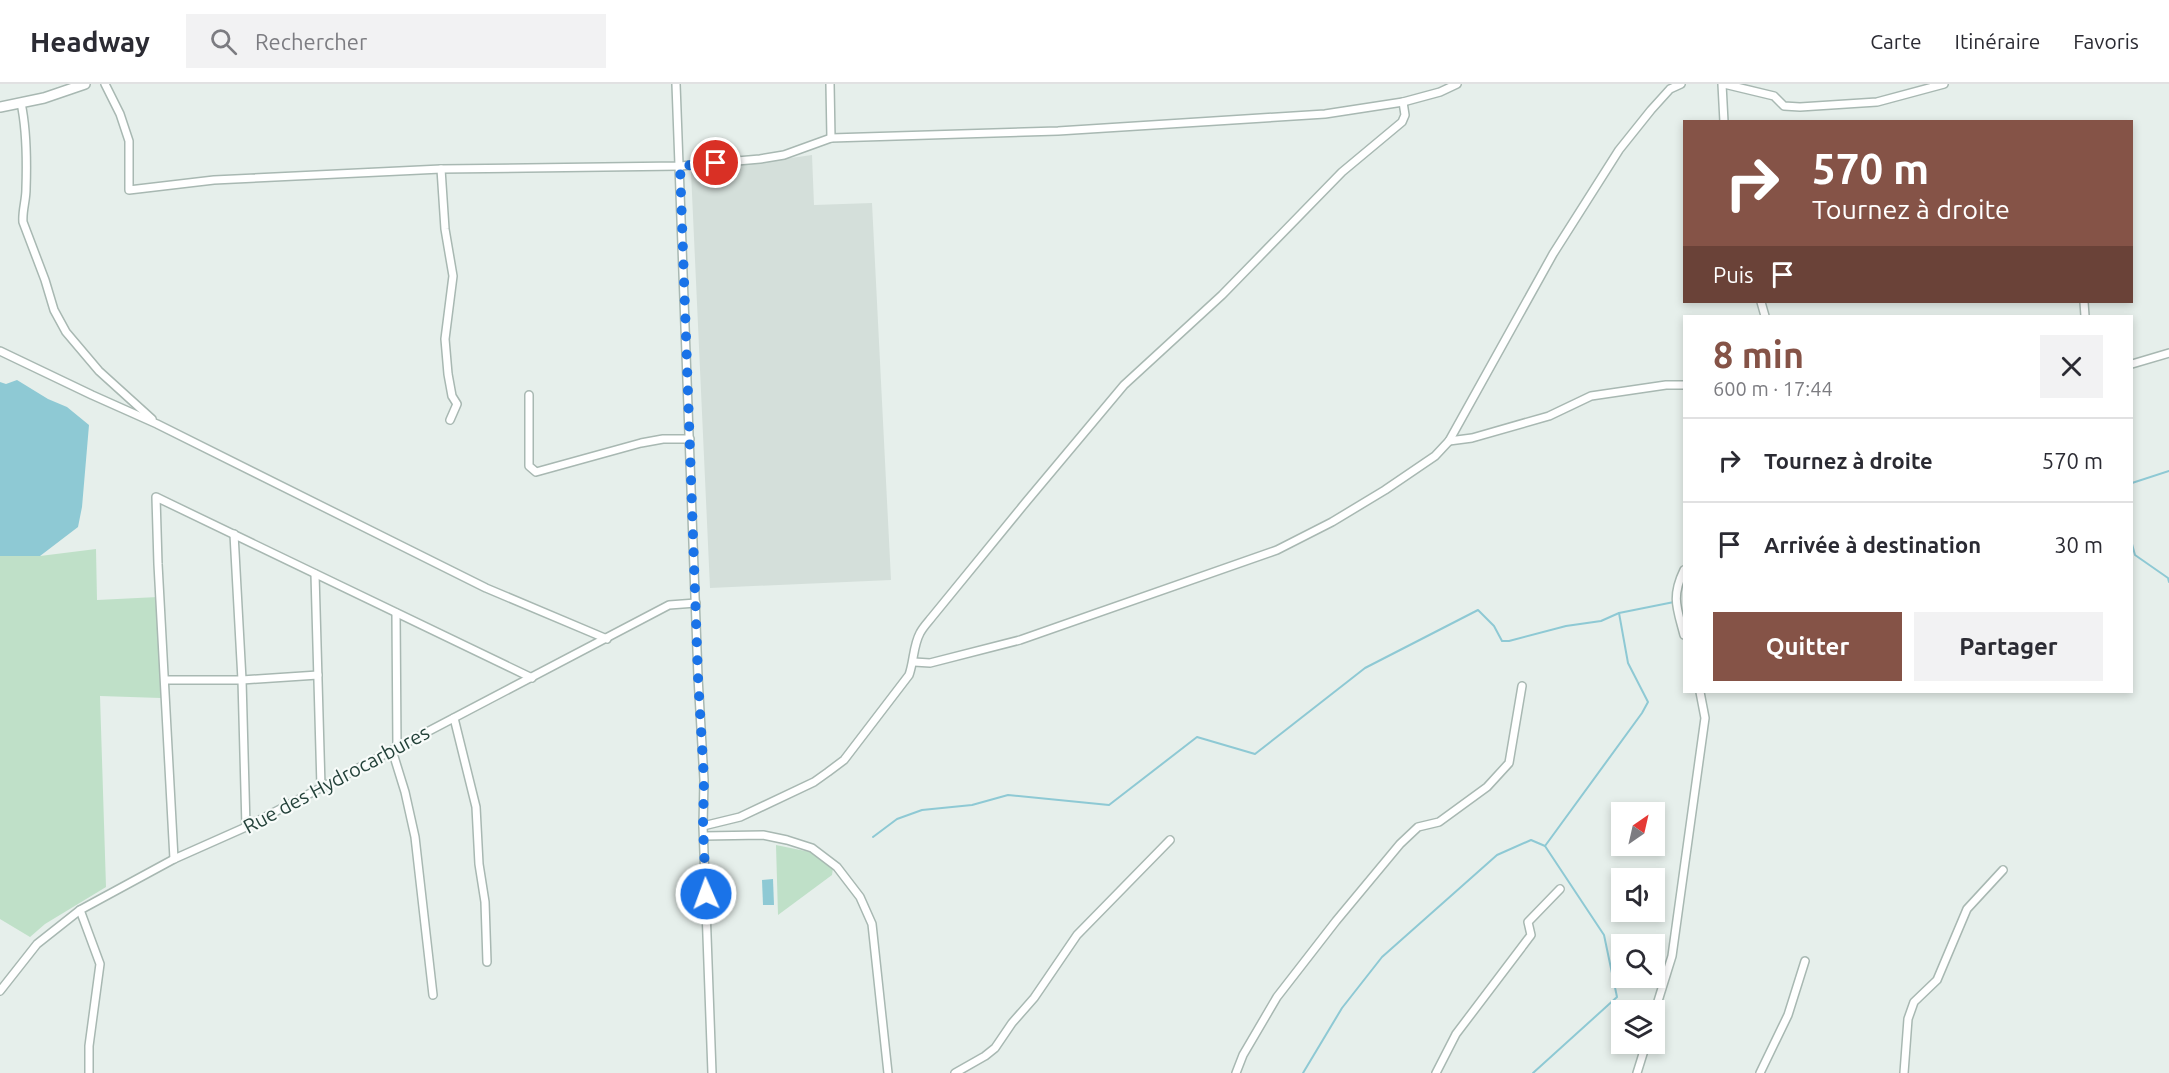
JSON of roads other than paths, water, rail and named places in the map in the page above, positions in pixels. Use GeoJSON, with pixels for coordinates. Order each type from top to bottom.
{"type":"FeatureCollection","features":[{"type":"Feature","properties":{"kind":"street"},"geometry":{"type":"LineString","coordinates":[[0,106],[21,103],[85,84]]}},
{"type":"Feature","properties":{"kind":"street"},"geometry":{"type":"LineString","coordinates":[[105,84],[120,114],[129,141],[129,190],[214,180],[441,170],[680,166],[760,159],[784,154],[831,138],[1058,131],[1314,115],[1403,102],[1440,92],[1457,84]]}},
{"type":"Feature","properties":{"kind":"street"},"geometry":{"type":"LineString","coordinates":[[676,84],[704,780],[703,826],[712,1073]]}},
{"type":"Feature","properties":{"kind":"street"},"geometry":{"type":"LineString","coordinates":[[830,84],[831,138]]}},
{"type":"Feature","properties":{"kind":"street"},"geometry":{"type":"LineString","coordinates":[[914,662],[930,663],[1020,640],[1277,550],[1332,522],[1435,456],[1449,441],[1553,254],[1619,150],[1670,89],[1681,84]]}},
{"type":"Feature","properties":{"kind":"street"},"geometry":{"type":"LineString","coordinates":[[1724,120],[1723,84],[1774,96],[1784,106],[1800,107],[1877,102],[1944,84]]}},
{"type":"Feature","properties":{"kind":"street"},"geometry":{"type":"LineString","coordinates":[[703,826],[740,817],[814,782],[844,760],[909,675],[920,633],[1124,385],[1222,295],[1342,172],[1402,122],[1405,115],[1403,102]]}},
{"type":"Feature","properties":{"kind":"street"},"geometry":{"type":"LineString","coordinates":[[21,103],[26,136],[26,191],[23,222],[54,310],[66,332],[99,371],[158,424]]}},
{"type":"Feature","properties":{"kind":"street"},"geometry":{"type":"LineString","coordinates":[[441,170],[445,229],[453,276],[445,339],[447,374],[452,396],[457,404],[450,420]]}},
{"type":"Feature","properties":{"kind":"street"},"geometry":{"type":"LineString","coordinates":[[0,351],[158,424],[486,588],[607,639]]}},
{"type":"Feature","properties":{"kind":"street"},"geometry":{"type":"LineString","coordinates":[[2133,364],[2169,353]]}},
{"type":"Feature","properties":{"kind":"street"},"geometry":{"type":"LineString","coordinates":[[1449,441],[1472,438],[1549,416],[1591,396],[1666,385],[1683,386]]}},
{"type":"Feature","properties":{"kind":"street"},"geometry":{"type":"LineString","coordinates":[[529,396],[529,466],[536,472],[641,442],[690,439]]}},
{"type":"Feature","properties":{"kind":"street"},"geometry":{"type":"LineString","coordinates":[[174,859],[156,497],[532,678]]}},
{"type":"Feature","properties":{"kind":"street"},"geometry":{"type":"LineString","coordinates":[[234,534],[242,680],[246,827]]}},
{"type":"Feature","properties":{"kind":"street"},"geometry":{"type":"LineString","coordinates":[[1683,573],[1675,599],[1683,631]]}},
{"type":"Feature","properties":{"kind":"street"},"geometry":{"type":"LineString","coordinates":[[315,574],[321,787]]}},
{"type":"Feature","properties":{"kind":"street","name":"Rue des Hydrocarbures"},"geometry":{"type":"LineString","coordinates":[[0,991],[37,944],[80,910],[174,859],[246,827],[669,605],[696,603]]}},
{"type":"Feature","properties":{"kind":"street"},"geometry":{"type":"LineString","coordinates":[[396,613],[394,749],[416,837],[433,995]]}},
{"type":"Feature","properties":{"kind":"street"},"geometry":{"type":"LineString","coordinates":[[165,680],[242,680],[318,675]]}},
{"type":"Feature","properties":{"kind":"street"},"geometry":{"type":"LineString","coordinates":[[1236,1073],[1243,1055],[1277,997],[1400,844],[1418,827],[1439,822],[1487,787],[1509,763],[1522,686]]}},
{"type":"Feature","properties":{"kind":"street"},"geometry":{"type":"LineString","coordinates":[[1658,1000],[1672,956],[1705,718],[1700,693]]}},
{"type":"Feature","properties":{"kind":"street"},"geometry":{"type":"LineString","coordinates":[[454,718],[476,807],[478,864],[484,902],[487,962]]}},
{"type":"Feature","properties":{"kind":"street"},"geometry":{"type":"LineString","coordinates":[[704,836],[763,835],[787,840],[812,848],[837,867],[860,897],[872,924],[888,1073]]}},
{"type":"Feature","properties":{"kind":"street"},"geometry":{"type":"LineString","coordinates":[[955,1073],[995,1048],[1012,1023],[1034,998],[1077,935],[1170,840]]}},
{"type":"Feature","properties":{"kind":"street"},"geometry":{"type":"LineString","coordinates":[[1904,1073],[1908,1019],[1914,1002],[1936,980],[1967,909],[2003,870]]}},
{"type":"Feature","properties":{"kind":"street"},"geometry":{"type":"LineString","coordinates":[[1436,1073],[1455,1034],[1531,935],[1528,922],[1560,889]]}},
{"type":"Feature","properties":{"kind":"street"},"geometry":{"type":"LineString","coordinates":[[80,910],[100,964],[89,1046],[89,1073]]}},
{"type":"Feature","properties":{"kind":"street"},"geometry":{"type":"LineString","coordinates":[[1761,1073],[1788,1015],[1804,961]]}},
{"type":"Feature","properties":{"kind":"street"},"geometry":{"type":"LineString","coordinates":[[1637,1073],[1643,1054]]}},
{"type":"Feature","properties":{"kind":"water"},"geometry":{"type":"Polygon","coordinates":[[[17,380],[48,399],[67,407],[89,425],[82,507],[78,527],[40,556],[0,556],[0,382],[6,384],[17,380]]]}},
{"type":"Feature","properties":{"kind":"water"},"geometry":{"type":"Polygon","coordinates":[[[773,879],[774,905],[763,905],[762,880],[773,879]]]}},
{"type":"Feature","properties":{"kind":"waterway"},"geometry":{"type":"LineString","coordinates":[[2133,483],[2169,471]]}},
{"type":"Feature","properties":{"kind":"waterway"},"geometry":{"type":"LineString","coordinates":[[2133,548],[2135,555],[2168,578],[2169,582]]}},
{"type":"Feature","properties":{"kind":"waterway"},"geometry":{"type":"LineString","coordinates":[[1545,846],[1648,702],[1628,663],[1619,613],[1674,602]]}},
{"type":"Feature","properties":{"kind":"waterway"},"geometry":{"type":"LineString","coordinates":[[873,837],[897,819],[922,810],[972,805],[1008,795],[1109,805],[1197,737],[1255,754],[1365,668],[1478,610],[1494,626],[1502,641],[1566,626],[1601,621],[1619,613]]}},
{"type":"Feature","properties":{"kind":"waterway"},"geometry":{"type":"LineString","coordinates":[[1303,1073],[1342,1008],[1382,957],[1497,855],[1531,840],[1545,846],[1604,935],[1617,997],[1533,1073]]}}]}
